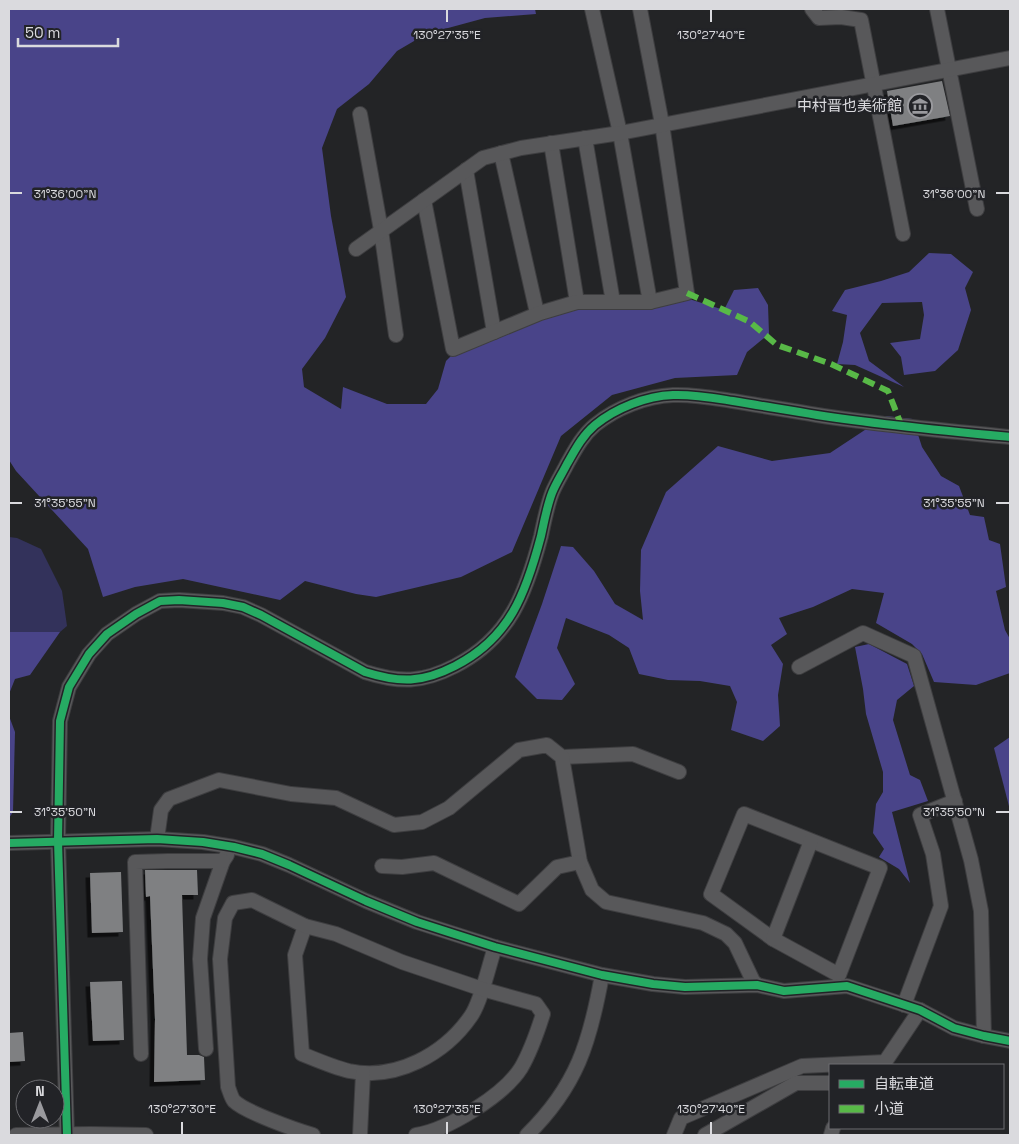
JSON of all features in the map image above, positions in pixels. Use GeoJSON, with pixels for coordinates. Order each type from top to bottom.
{"type":"FeatureCollection","features":[{"type":"Feature","properties":{"kind":"street"},"geometry":{"type":"LineString","coordinates":[[592,9],[620,133],[650,302]]}},
{"type":"Feature","properties":{"kind":"street"},"geometry":{"type":"LineString","coordinates":[[424,200],[453,349],[537,313],[577,302],[650,302],[687,293],[662,124],[640,9]]}},
{"type":"Feature","properties":{"kind":"street"},"geometry":{"type":"LineString","coordinates":[[812,9],[819,18],[841,17],[861,20],[903,234]]}},
{"type":"Feature","properties":{"kind":"street"},"geometry":{"type":"LineString","coordinates":[[937,9],[977,209]]}},
{"type":"Feature","properties":{"kind":"street"},"geometry":{"type":"LineString","coordinates":[[356,249],[483,158],[501,153],[620,133],[1010,58]]}},
{"type":"Feature","properties":{"kind":"street"},"geometry":{"type":"LineString","coordinates":[[360,114],[381,230],[396,335]]}},
{"type":"Feature","properties":{"kind":"street"},"geometry":{"type":"LineString","coordinates":[[584,138],[613,302]]}},
{"type":"Feature","properties":{"kind":"street"},"geometry":{"type":"LineString","coordinates":[[551,144],[577,302]]}},
{"type":"Feature","properties":{"kind":"street"},"geometry":{"type":"LineString","coordinates":[[501,153],[537,313]]}},
{"type":"Feature","properties":{"kind":"street"},"geometry":{"type":"LineString","coordinates":[[466,170],[494,332]]}},
{"type":"Feature","properties":{"kind":"street"},"geometry":{"type":"LineString","coordinates":[[67,1135],[58,841],[60,721],[69,687],[89,654],[107,634],[136,614],[160,601],[199,601],[243,607],[365,672],[398,681],[416,680],[446,670],[460,663],[496,636],[505,626],[523,594],[538,548],[552,493],[580,441],[593,427],[610,414],[655,397],[674,394],[712,398],[902,427],[1010,437]]}},
{"type":"Feature","properties":{"kind":"street"},"geometry":{"type":"LineString","coordinates":[[799,666],[863,633],[914,656],[972,860],[981,911],[984,1036]]}},
{"type":"Feature","properties":{"kind":"street"},"geometry":{"type":"LineString","coordinates":[[157,838],[161,810],[169,799],[219,780],[291,794],[336,798],[394,825],[422,822],[449,808],[519,750],[547,745],[562,757],[633,754],[679,772]]}},
{"type":"Feature","properties":{"kind":"street"},"geometry":{"type":"LineString","coordinates":[[562,757],[580,862],[592,890],[606,902],[703,923],[726,934],[735,943],[752,981],[757,985]]}},
{"type":"Feature","properties":{"kind":"street"},"geometry":{"type":"LineString","coordinates":[[904,1005],[940,906],[933,854],[920,815],[955,801]]}},
{"type":"Feature","properties":{"kind":"street"},"geometry":{"type":"LineString","coordinates":[[843,981],[880,868],[744,814],[711,894],[773,938],[843,981],[920,1010],[954,1028],[1010,1041]]}},
{"type":"Feature","properties":{"kind":"street"},"geometry":{"type":"LineString","coordinates":[[9,844],[157,838],[234,847],[262,854],[289,865],[366,901],[417,922],[495,948],[602,975],[653,984],[685,987],[757,985],[784,991],[843,981]]}},
{"type":"Feature","properties":{"kind":"street"},"geometry":{"type":"LineString","coordinates":[[773,938],[811,840]]}},
{"type":"Feature","properties":{"kind":"street"},"geometry":{"type":"LineString","coordinates":[[206,1049],[200,959],[203,918],[223,861],[234,847]]}},
{"type":"Feature","properties":{"kind":"street"},"geometry":{"type":"LineString","coordinates":[[141,1054],[135,862],[223,861]]}},
{"type":"Feature","properties":{"kind":"street"},"geometry":{"type":"LineString","coordinates":[[382,866],[402,867],[434,863],[519,904],[557,868],[580,862]]}},
{"type":"Feature","properties":{"kind":"street"},"geometry":{"type":"LineString","coordinates":[[313,1135],[300,1132],[241,1107],[232,1099],[228,1087],[220,960],[224,918],[233,903],[252,900],[305,926],[336,934],[402,962],[482,989],[536,1004],[543,1014],[533,1044],[520,1069],[493,1097],[456,1120],[428,1134],[416,1135]]}},
{"type":"Feature","properties":{"kind":"street"},"geometry":{"type":"LineString","coordinates":[[305,926],[295,955],[302,1054],[348,1070],[363,1073],[390,1071],[416,1063],[446,1045],[472,1015],[495,948]]}},
{"type":"Feature","properties":{"kind":"street"},"geometry":{"type":"LineString","coordinates":[[527,1135],[561,1097],[575,1071],[586,1046],[595,1013],[602,975]]}},
{"type":"Feature","properties":{"kind":"street"},"geometry":{"type":"LineString","coordinates":[[844,1064],[886,1062],[920,1010]]}},
{"type":"Feature","properties":{"kind":"street"},"geometry":{"type":"LineString","coordinates":[[674,1135],[681,1118],[802,1066],[829,1065]]}},
{"type":"Feature","properties":{"kind":"street"},"geometry":{"type":"LineString","coordinates":[[360,1135],[363,1073]]}},
{"type":"Feature","properties":{"kind":"street"},"geometry":{"type":"LineString","coordinates":[[705,1135],[796,1083],[829,1083]]}},
{"type":"Feature","properties":{"kind":"street"},"geometry":{"type":"LineString","coordinates":[[16,1135],[146,1135]]}},
{"type":"Feature","properties":{"kind":"shaded area"},"geometry":{"type":"Polygon","coordinates":[[[9,9],[535,9],[536,14],[485,18],[426,34],[397,51],[369,84],[337,109],[322,148],[331,216],[346,297],[325,338],[302,369],[304,387],[341,409],[343,387],[387,404],[426,404],[438,389],[446,361],[462,345],[490,333],[507,335],[517,320],[575,306],[601,310],[642,299],[686,298],[724,310],[734,290],[758,288],[768,305],[769,334],[747,352],[737,375],[675,378],[612,395],[561,436],[512,552],[461,577],[376,597],[305,581],[280,600],[183,579],[135,587],[103,597],[88,549],[16,471],[9,460],[9,9]]]}},
{"type":"Feature","properties":{"kind":"shaded area"},"geometry":{"type":"Polygon","coordinates":[[[929,253],[951,254],[973,272],[965,288],[971,310],[958,350],[935,371],[904,375],[901,357],[890,343],[920,339],[924,315],[922,302],[882,303],[860,333],[869,361],[904,387],[855,365],[837,364],[847,315],[832,311],[845,290],[909,272],[929,253]]]}},
{"type":"Feature","properties":{"kind":"shaded area"},"geometry":{"type":"Polygon","coordinates":[[[886,416],[913,419],[922,447],[941,476],[959,486],[970,515],[984,517],[989,540],[1000,544],[1006,587],[996,591],[1005,630],[1010,639],[1010,673],[976,685],[934,682],[922,654],[912,644],[876,623],[884,593],[852,589],[813,607],[779,618],[787,634],[771,645],[783,664],[778,695],[780,726],[763,741],[731,730],[737,702],[730,686],[700,681],[668,680],[639,674],[629,648],[609,635],[566,618],[557,648],[575,684],[562,700],[537,699],[515,677],[561,546],[573,547],[594,571],[615,604],[643,620],[640,591],[641,550],[666,492],[718,446],[772,461],[830,453],[886,416]]]}},
{"type":"Feature","properties":{"kind":"shaded area"},"geometry":{"type":"Polygon","coordinates":[[[9,537],[17,538],[41,549],[62,591],[67,626],[60,632],[9,632],[9,537]]]}},
{"type":"Feature","properties":{"kind":"shaded area"},"geometry":{"type":"Polygon","coordinates":[[[9,632],[60,632],[30,675],[15,679],[9,694],[9,632]]]}},
{"type":"Feature","properties":{"kind":"shaded area"},"geometry":{"type":"Polygon","coordinates":[[[869,644],[907,664],[914,686],[897,700],[893,720],[910,775],[920,780],[928,801],[892,812],[910,883],[899,869],[879,857],[884,849],[873,833],[876,804],[883,792],[883,772],[866,714],[855,647],[869,644]]]}},
{"type":"Feature","properties":{"kind":"shaded area"},"geometry":{"type":"Polygon","coordinates":[[[9,716],[15,732],[13,812],[9,818],[9,716]]]}},
{"type":"Feature","properties":{"kind":"shaded area"},"geometry":{"type":"Polygon","coordinates":[[[1010,737],[1010,810],[994,748],[1010,737]]]}},
{"type":"Feature","properties":{"kind":"building","name":"中村晋也美術館"},"geometry":{"type":"Polygon","coordinates":[[[942,81],[950,116],[893,126],[887,91],[942,81]]]}},
{"type":"Feature","properties":{"kind":"building"},"geometry":{"type":"Polygon","coordinates":[[[145,870],[197,870],[198,895],[182,895],[187,1055],[204,1057],[205,1080],[154,1082],[155,1019],[150,896],[146,897],[145,870]]]}},
{"type":"Feature","properties":{"kind":"building"},"geometry":{"type":"Polygon","coordinates":[[[121,872],[123,932],[92,933],[90,873],[121,872]]]}},
{"type":"Feature","properties":{"kind":"building"},"geometry":{"type":"Polygon","coordinates":[[[122,981],[124,1040],[93,1041],[90,982],[122,981]]]}},
{"type":"Feature","properties":{"kind":"building"},"geometry":{"type":"Polygon","coordinates":[[[23,1032],[25,1061],[9,1062],[9,1033],[23,1032]]]}},
{"type":"Feature","properties":{"kind":"marked path"},"geometry":{"type":"LineString","coordinates":[[687,293],[750,322],[777,345],[831,364],[888,391],[902,427]]}},
{"type":"Feature","properties":{"kind":"cycle path"},"geometry":{"type":"LineString","coordinates":[[67,1135],[58,841],[60,721],[69,687],[89,654],[107,634],[136,614],[160,601],[179,600],[223,603],[243,607],[261,615],[365,672],[400,679],[421,678],[443,672],[474,655],[490,642],[513,612],[529,576],[552,493],[583,438],[590,429],[612,413],[642,400],[673,395],[703,396],[865,422],[1010,437]]}},
{"type":"Feature","properties":{"kind":"cycle path"},"geometry":{"type":"LineString","coordinates":[[9,843],[157,839],[203,842],[234,847],[262,854],[289,865],[366,901],[417,922],[495,947],[602,975],[653,984],[685,987],[757,985],[784,991],[847,986],[920,1010],[954,1028],[1010,1041]]}},
{"type":"Feature","properties":{"kind":"place","name":"中村晋也美術館"},"geometry":{"type":"Point","coordinates":[920,106]}}]}
